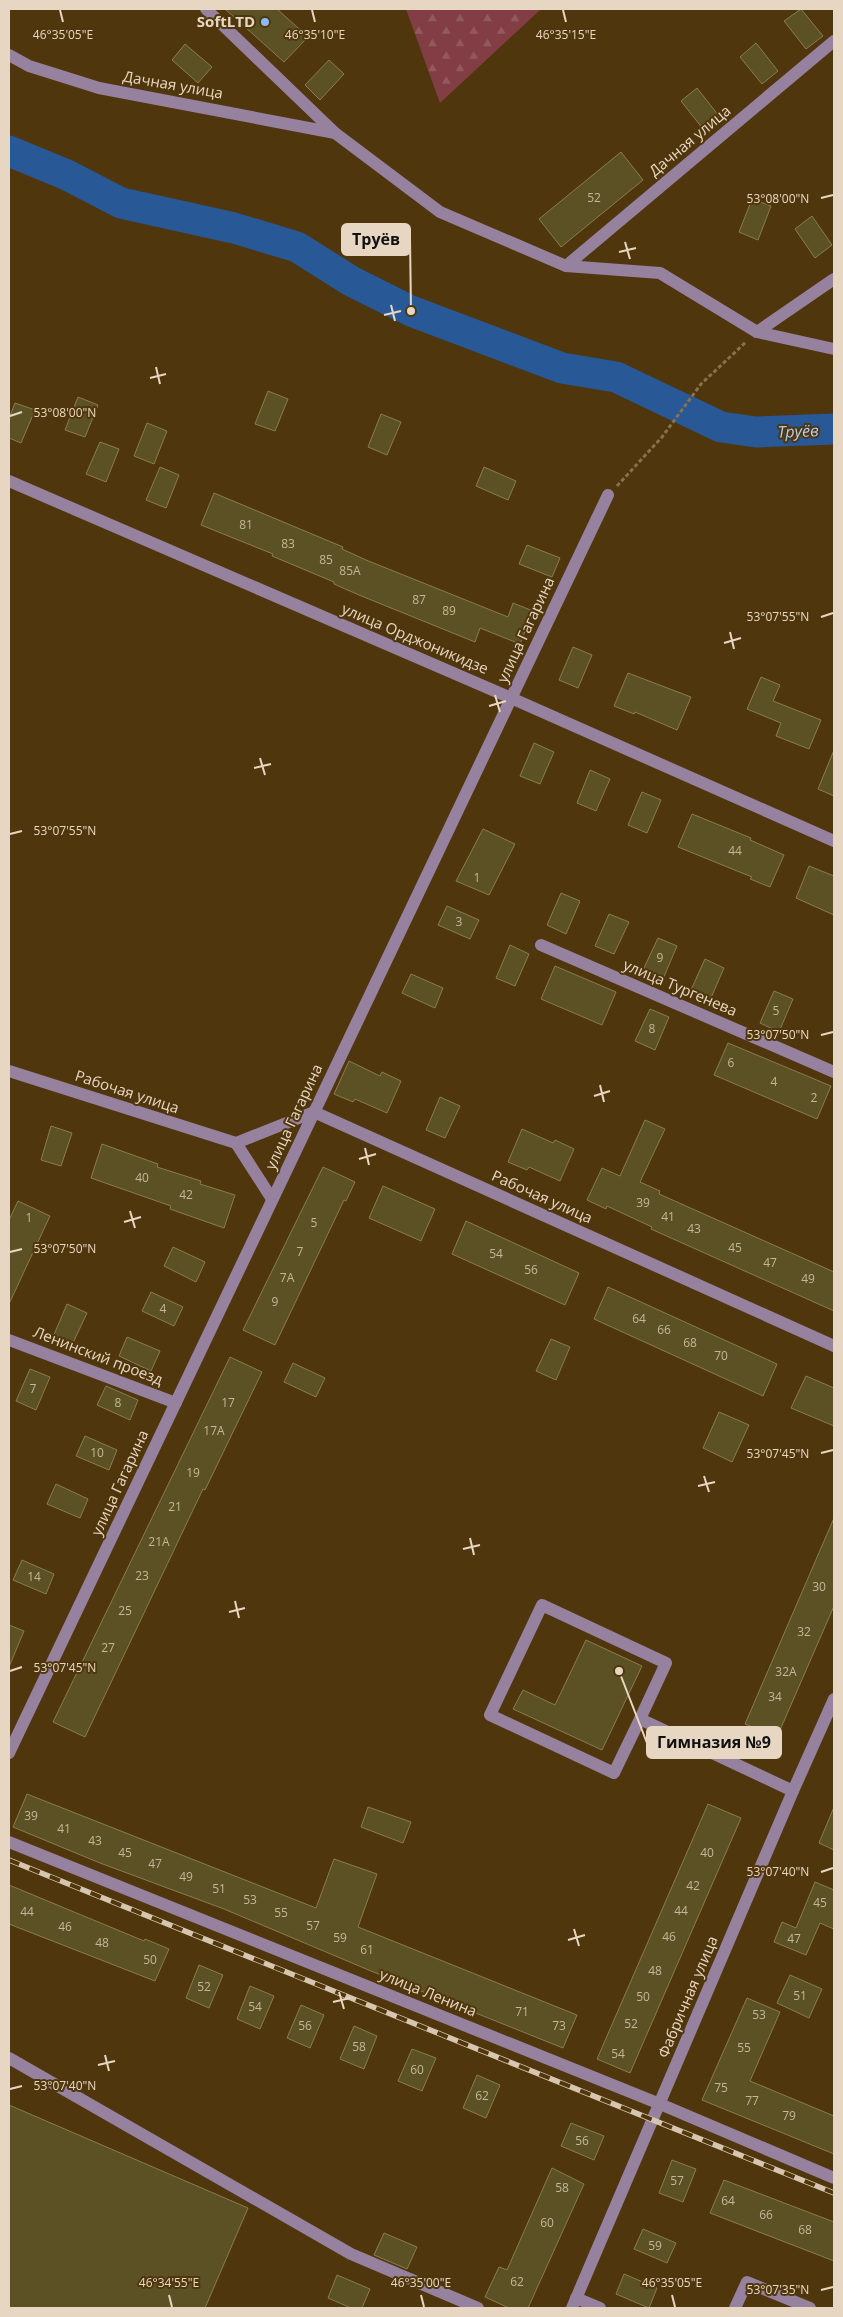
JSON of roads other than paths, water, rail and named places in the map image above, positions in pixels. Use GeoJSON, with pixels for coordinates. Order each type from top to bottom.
{"type":"FeatureCollection","features":[{"type":"Feature","properties":{"kind":"street","name":"Дачная улица"},"geometry":{"type":"LineString","coordinates":[[206,9],[335,133],[440,212],[566,266],[660,274],[757,332],[834,349]]}},
{"type":"Feature","properties":{"kind":"street","name":"Дачная улица"},"geometry":{"type":"LineString","coordinates":[[566,266],[834,41]]}},
{"type":"Feature","properties":{"kind":"street","name":"Дачная улица"},"geometry":{"type":"LineString","coordinates":[[9,55],[29,66],[99,88],[335,133]]}},
{"type":"Feature","properties":{"kind":"street"},"geometry":{"type":"LineString","coordinates":[[757,332],[834,279]]}},
{"type":"Feature","properties":{"kind":"street","name":"улица Орджоникидзе"},"geometry":{"type":"LineString","coordinates":[[9,481],[511,698],[834,841]]}},
{"type":"Feature","properties":{"kind":"street","name":"улица Гагарина"},"geometry":{"type":"LineString","coordinates":[[9,1753],[608,495]]}},
{"type":"Feature","properties":{"kind":"street","name":"улица Тургенева"},"geometry":{"type":"LineString","coordinates":[[541,945],[834,1072]]}},
{"type":"Feature","properties":{"kind":"street","name":"Рабочая улица"},"geometry":{"type":"LineString","coordinates":[[9,1071],[236,1144]]}},
{"type":"Feature","properties":{"kind":"street"},"geometry":{"type":"LineString","coordinates":[[272,1199],[236,1144],[314,1112]]}},
{"type":"Feature","properties":{"kind":"street","name":"Рабочая улица"},"geometry":{"type":"LineString","coordinates":[[314,1112],[834,1346]]}},
{"type":"Feature","properties":{"kind":"street","name":"Ленинский проезд"},"geometry":{"type":"LineString","coordinates":[[9,1340],[176,1403]]}},
{"type":"Feature","properties":{"kind":"street"},"geometry":{"type":"LineString","coordinates":[[542,1604],[666,1663],[640,1719],[614,1773],[490,1715],[542,1604]]}},
{"type":"Feature","properties":{"kind":"street","name":"Фабричная улица"},"geometry":{"type":"LineString","coordinates":[[574,2303],[792,1791],[834,1699]]}},
{"type":"Feature","properties":{"kind":"street"},"geometry":{"type":"LineString","coordinates":[[640,1719],[792,1791]]}},
{"type":"Feature","properties":{"kind":"street","name":"улица Ленина"},"geometry":{"type":"LineString","coordinates":[[9,1842],[660,2104],[834,2178]]}},
{"type":"Feature","properties":{"kind":"street"},"geometry":{"type":"LineString","coordinates":[[9,2058],[351,2254],[478,2308]]}},
{"type":"Feature","properties":{"kind":"street"},"geometry":{"type":"LineString","coordinates":[[735,2308],[747,2282],[810,2308]]}},
{"type":"Feature","properties":{"kind":"street"},"geometry":{"type":"LineString","coordinates":[[574,2303],[600,2308]]}},
{"type":"Feature","properties":{"kind":"waterway","name":"Труёв"},"geometry":{"type":"LineString","coordinates":[[9,151],[67,175],[121,203],[234,228],[297,247],[351,281],[411,311],[562,368],[616,377],[721,427],[756,432],[834,429]]}},
{"type":"Feature","properties":{"kind":"railway"},"geometry":{"type":"LineString","coordinates":[[9,1860],[834,2193]]}},
{"type":"Feature","properties":{"kind":"place","name":"SoftLTD"},"geometry":{"type":"Point","coordinates":[265,22]}},
{"type":"Feature","properties":{"kind":"place","name":"Труёв"},"geometry":{"type":"Point","coordinates":[411,311]}},
{"type":"Feature","properties":{"kind":"place","name":"Гимназия №9"},"geometry":{"type":"Point","coordinates":[619,1671]}}]}
